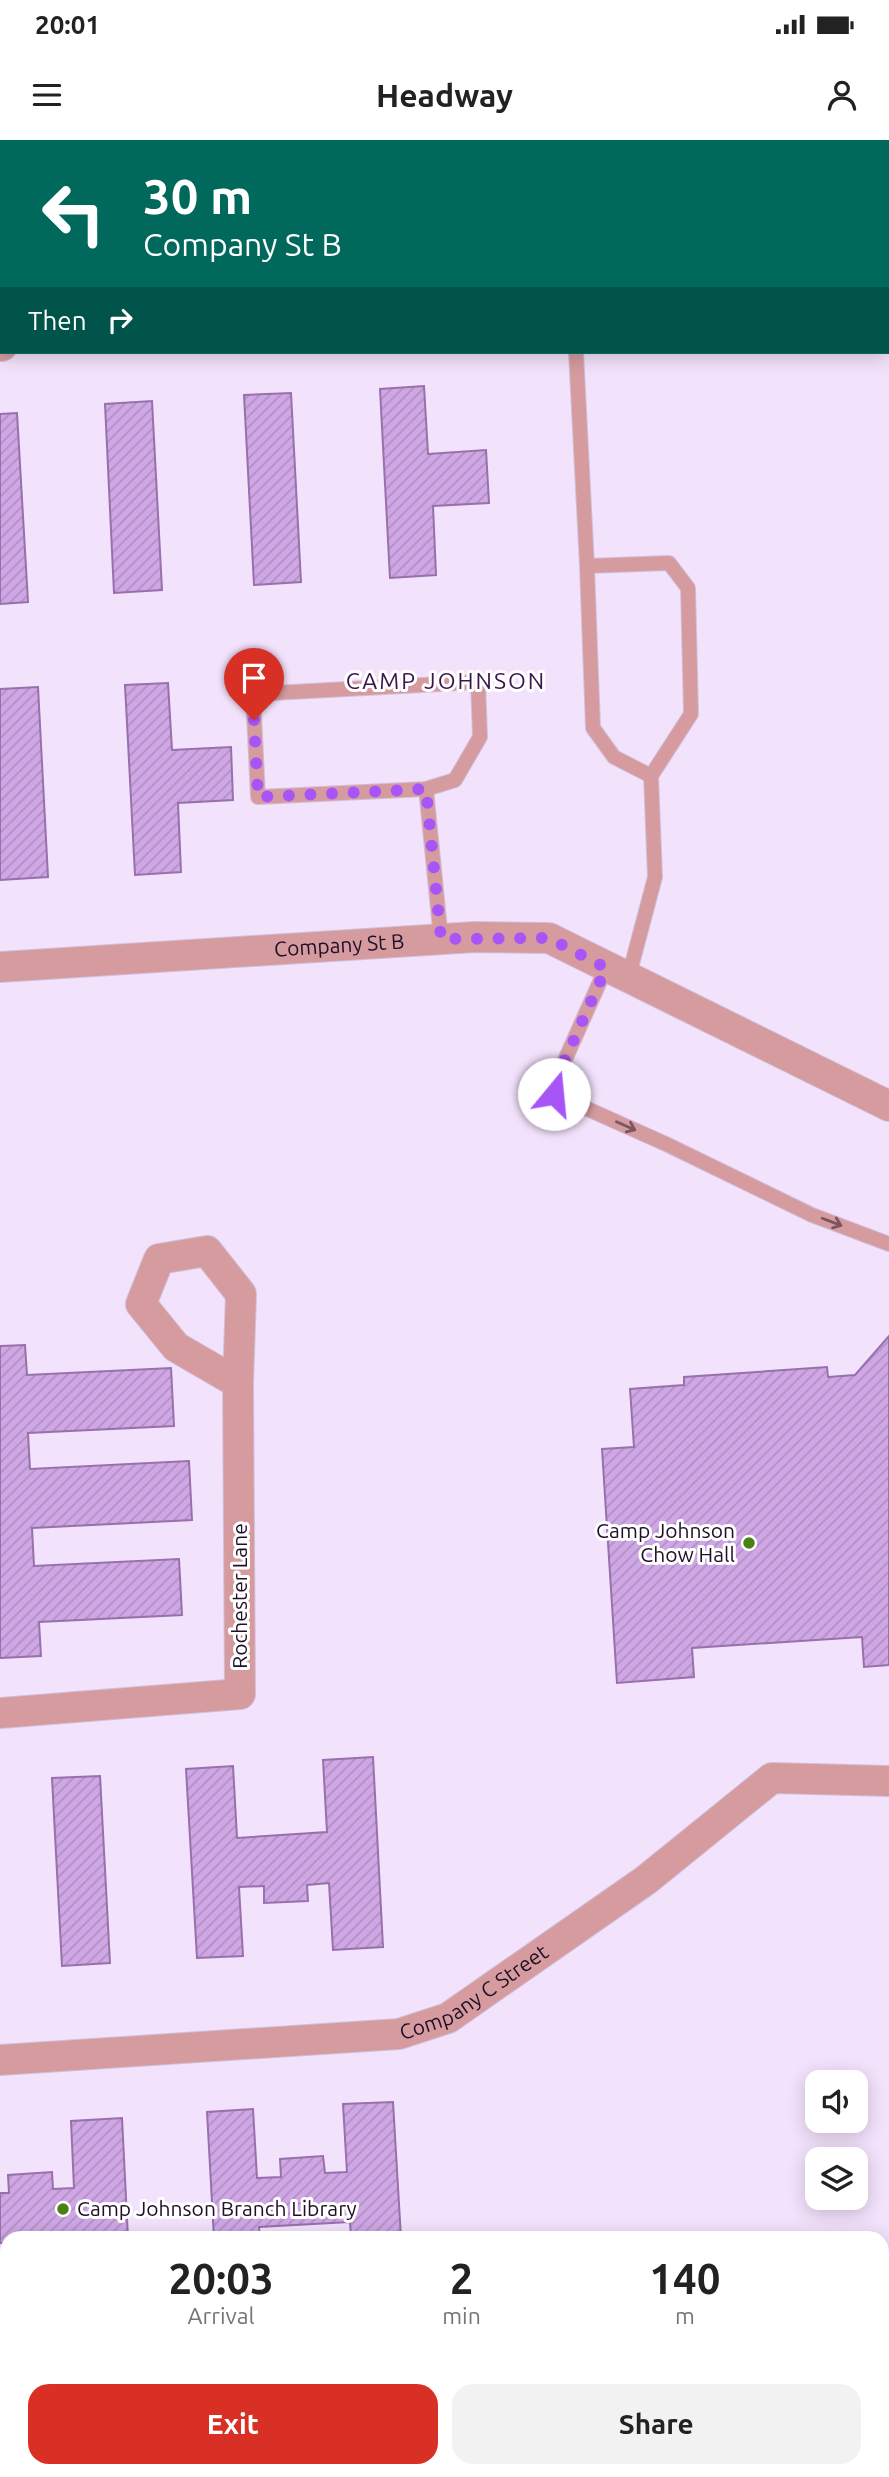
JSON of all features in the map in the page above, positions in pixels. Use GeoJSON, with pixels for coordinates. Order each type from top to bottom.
{"type":"FeatureCollection","features":[{"type":"Feature","properties":{"kind":"street","name":"Company St B"},"geometry":{"type":"LineString","coordinates":[[0,967],[441,939],[549,938],[889,1107]]}},
{"type":"Feature","properties":{"kind":"street","name":"Rochester Lane"},"geometry":{"type":"LineString","coordinates":[[0,1713],[240,1694],[238,1383]]}},
{"type":"Feature","properties":{"kind":"street","name":"Company C Street"},"geometry":{"type":"LineString","coordinates":[[0,2060],[385,2035],[411,2030],[448,2018],[624,1895],[772,1778],[889,1781]]}},
{"type":"Feature","properties":{"kind":"lane"},"geometry":{"type":"LineString","coordinates":[[576,354],[593,728],[614,757],[651,776]]}},
{"type":"Feature","properties":{"kind":"lane"},"geometry":{"type":"LineString","coordinates":[[587,566],[669,563],[688,588],[691,714],[651,776],[655,877],[617,974],[560,1071],[554,1094],[666,1144],[812,1215],[889,1244]]}},
{"type":"Feature","properties":{"kind":"lane"},"geometry":{"type":"LineString","coordinates":[[478,682],[480,737],[455,780],[426,789],[258,797],[253,694],[478,682]]}},
{"type":"Feature","properties":{"kind":"lane"},"geometry":{"type":"LineString","coordinates":[[426,789],[441,939]]}},
{"type":"Feature","properties":{"kind":"building"},"geometry":{"type":"Polygon","coordinates":[[[424,386],[428,454],[486,450],[489,503],[433,506],[436,575],[390,578],[380,389],[424,386]]]}},
{"type":"Feature","properties":{"kind":"building"},"geometry":{"type":"Polygon","coordinates":[[[291,393],[301,582],[254,585],[244,395],[291,393]]]}},
{"type":"Feature","properties":{"kind":"building"},"geometry":{"type":"Polygon","coordinates":[[[152,401],[162,590],[114,593],[105,404],[152,401]]]}},
{"type":"Feature","properties":{"kind":"building"},"geometry":{"type":"Polygon","coordinates":[[[17,413],[28,602],[0,604],[0,414],[17,413]]]}},
{"type":"Feature","properties":{"kind":"building"},"geometry":{"type":"Polygon","coordinates":[[[168,683],[172,750],[231,747],[233,800],[178,803],[181,872],[135,875],[125,685],[168,683]]]}},
{"type":"Feature","properties":{"kind":"building"},"geometry":{"type":"Polygon","coordinates":[[[38,687],[48,877],[0,880],[0,689],[38,687]]]}},
{"type":"Feature","properties":{"kind":"building","name":"Camp Johnson Chow Hall"},"geometry":{"type":"Polygon","coordinates":[[[889,1336],[889,1665],[864,1667],[862,1637],[692,1648],[694,1677],[617,1683],[602,1449],[634,1447],[630,1389],[684,1385],[684,1377],[827,1367],[828,1377],[855,1375],[889,1336]]]}},
{"type":"Feature","properties":{"kind":"building"},"geometry":{"type":"Polygon","coordinates":[[[25,1345],[27,1375],[171,1368],[174,1426],[28,1433],[30,1469],[189,1461],[192,1520],[32,1528],[34,1566],[179,1559],[182,1615],[39,1622],[41,1656],[0,1658],[0,1346],[25,1345]]]}},
{"type":"Feature","properties":{"kind":"building"},"geometry":{"type":"Polygon","coordinates":[[[373,1757],[383,1947],[333,1950],[329,1883],[307,1885],[308,1901],[264,1903],[264,1886],[239,1887],[243,1956],[197,1958],[186,1769],[233,1766],[237,1838],[327,1832],[323,1760],[373,1757]]]}},
{"type":"Feature","properties":{"kind":"building"},"geometry":{"type":"Polygon","coordinates":[[[100,1776],[110,1963],[62,1966],[52,1778],[100,1776]]]}},
{"type":"Feature","properties":{"kind":"building"},"geometry":{"type":"Polygon","coordinates":[[[393,2102],[401,2231],[351,2231],[350,2222],[259,2227],[259,2231],[214,2231],[207,2112],[253,2109],[257,2178],[281,2177],[280,2159],[323,2156],[325,2173],[347,2172],[343,2104],[393,2102]]]}},
{"type":"Feature","properties":{"kind":"building"},"geometry":{"type":"Polygon","coordinates":[[[122,2118],[128,2231],[0,2231],[0,2193],[9,2193],[8,2175],[52,2172],[53,2189],[74,2188],[71,2121],[122,2118]]]}},
{"type":"Feature","properties":{"kind":"place","name":"Camp Johnson Chow Hall"},"geometry":{"type":"Point","coordinates":[749,1543]}},
{"type":"Feature","properties":{"kind":"place","name":"Camp Johnson Branch Library"},"geometry":{"type":"Point","coordinates":[63,2209]}},
{"type":"Feature","properties":{"kind":"district","name":"CAMP JOHNSON"},"geometry":{"type":"Point","coordinates":[446,681]}},
{"type":"Feature","properties":{"kind":"route"},"geometry":{"type":"LineString","coordinates":[[254,720],[258,797],[426,789],[441,939],[549,938],[606,968],[560,1071],[554,1094]]}}]}
